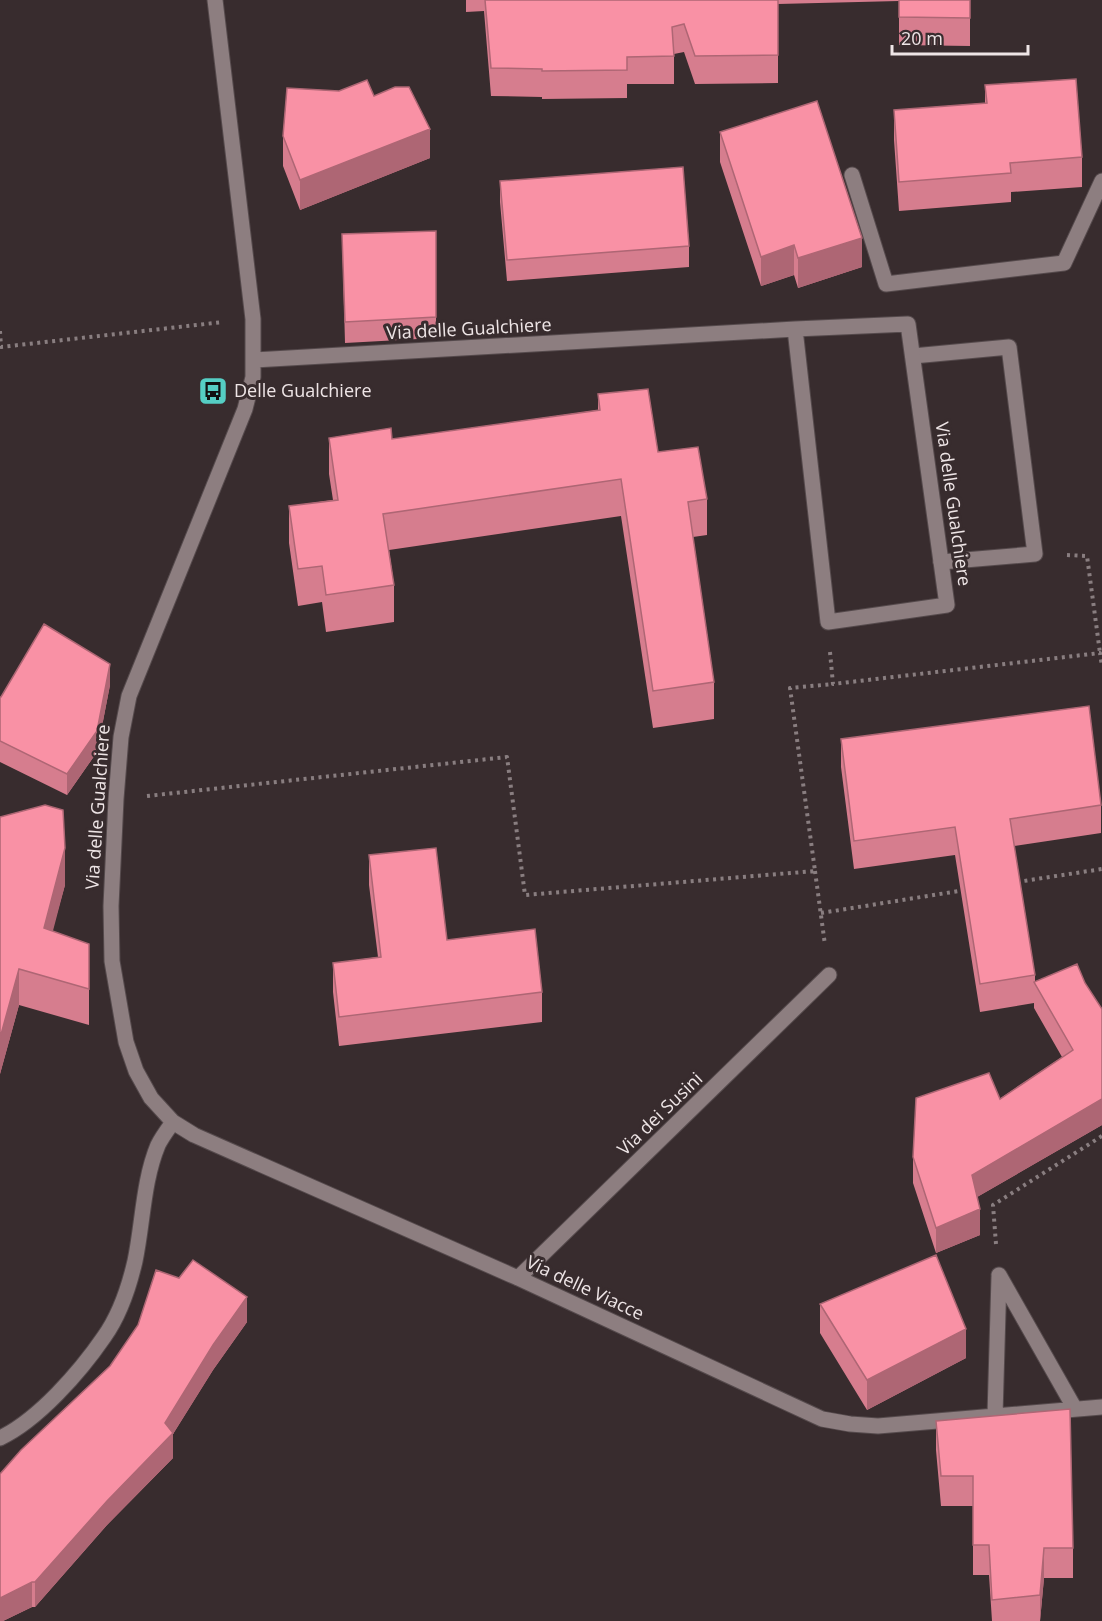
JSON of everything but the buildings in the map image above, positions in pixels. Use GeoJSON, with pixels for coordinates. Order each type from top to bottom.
{"type":"FeatureCollection","features":[{"type":"Feature","properties":{"kind":"street","name":"Via delle Gualchiere"},"geometry":{"type":"LineString","coordinates":[[173,1122],[142,1085],[126,1042],[112,961],[112,852],[121,737],[129,696],[245,409],[253,377],[254,319],[215,0]]}},
{"type":"Feature","properties":{"kind":"street"},"geometry":{"type":"LineString","coordinates":[[852,175],[886,284],[1064,263],[1102,180]]}},
{"type":"Feature","properties":{"kind":"street","name":"Via delle Gualchiere"},"geometry":{"type":"LineString","coordinates":[[254,360],[908,324],[947,605],[828,622]]}},
{"type":"Feature","properties":{"kind":"street"},"geometry":{"type":"LineString","coordinates":[[795,329],[828,622]]}},
{"type":"Feature","properties":{"kind":"street"},"geometry":{"type":"LineString","coordinates":[[913,356],[1009,347],[1035,554],[941,562]]}},
{"type":"Feature","properties":{"kind":"street","name":"Via dei Susini"},"geometry":{"type":"LineString","coordinates":[[518,1278],[829,975]]}},
{"type":"Feature","properties":{"kind":"street"},"geometry":{"type":"LineString","coordinates":[[0,1438],[12,1432],[60,1392],[105,1336],[128,1288],[151,1165],[159,1143],[173,1122]]}},
{"type":"Feature","properties":{"kind":"street","name":"Via delle Viacce"},"geometry":{"type":"LineString","coordinates":[[173,1122],[194,1135],[518,1278],[822,1419],[878,1426],[1102,1407]]}},
{"type":"Feature","properties":{"kind":"street"},"geometry":{"type":"LineString","coordinates":[[999,1275],[1075,1409]]}},
{"type":"Feature","properties":{"kind":"street"},"geometry":{"type":"LineString","coordinates":[[995,1415],[999,1275]]}},
{"type":"Feature","properties":{"kind":"path"},"geometry":{"type":"LineString","coordinates":[[0,331],[2,347],[229,321]]}},
{"type":"Feature","properties":{"kind":"path"},"geometry":{"type":"LineString","coordinates":[[1035,554],[1087,556],[1102,667]]}},
{"type":"Feature","properties":{"kind":"path"},"geometry":{"type":"LineString","coordinates":[[828,622],[833,684]]}},
{"type":"Feature","properties":{"kind":"path"},"geometry":{"type":"LineString","coordinates":[[829,975],[790,688],[1100,653]]}},
{"type":"Feature","properties":{"kind":"path"},"geometry":{"type":"LineString","coordinates":[[116,799],[507,757],[525,895],[815,871]]}},
{"type":"Feature","properties":{"kind":"path"},"geometry":{"type":"LineString","coordinates":[[1008,884],[1102,869]]}},
{"type":"Feature","properties":{"kind":"path"},"geometry":{"type":"LineString","coordinates":[[821,913],[973,889]]}},
{"type":"Feature","properties":{"kind":"path"},"geometry":{"type":"LineString","coordinates":[[999,1275],[993,1205],[1102,1136]]}},
{"type":"Feature","properties":{"kind":"place","name":"Delle Gualchiere"},"geometry":{"type":"Point","coordinates":[213,391]}}]}
